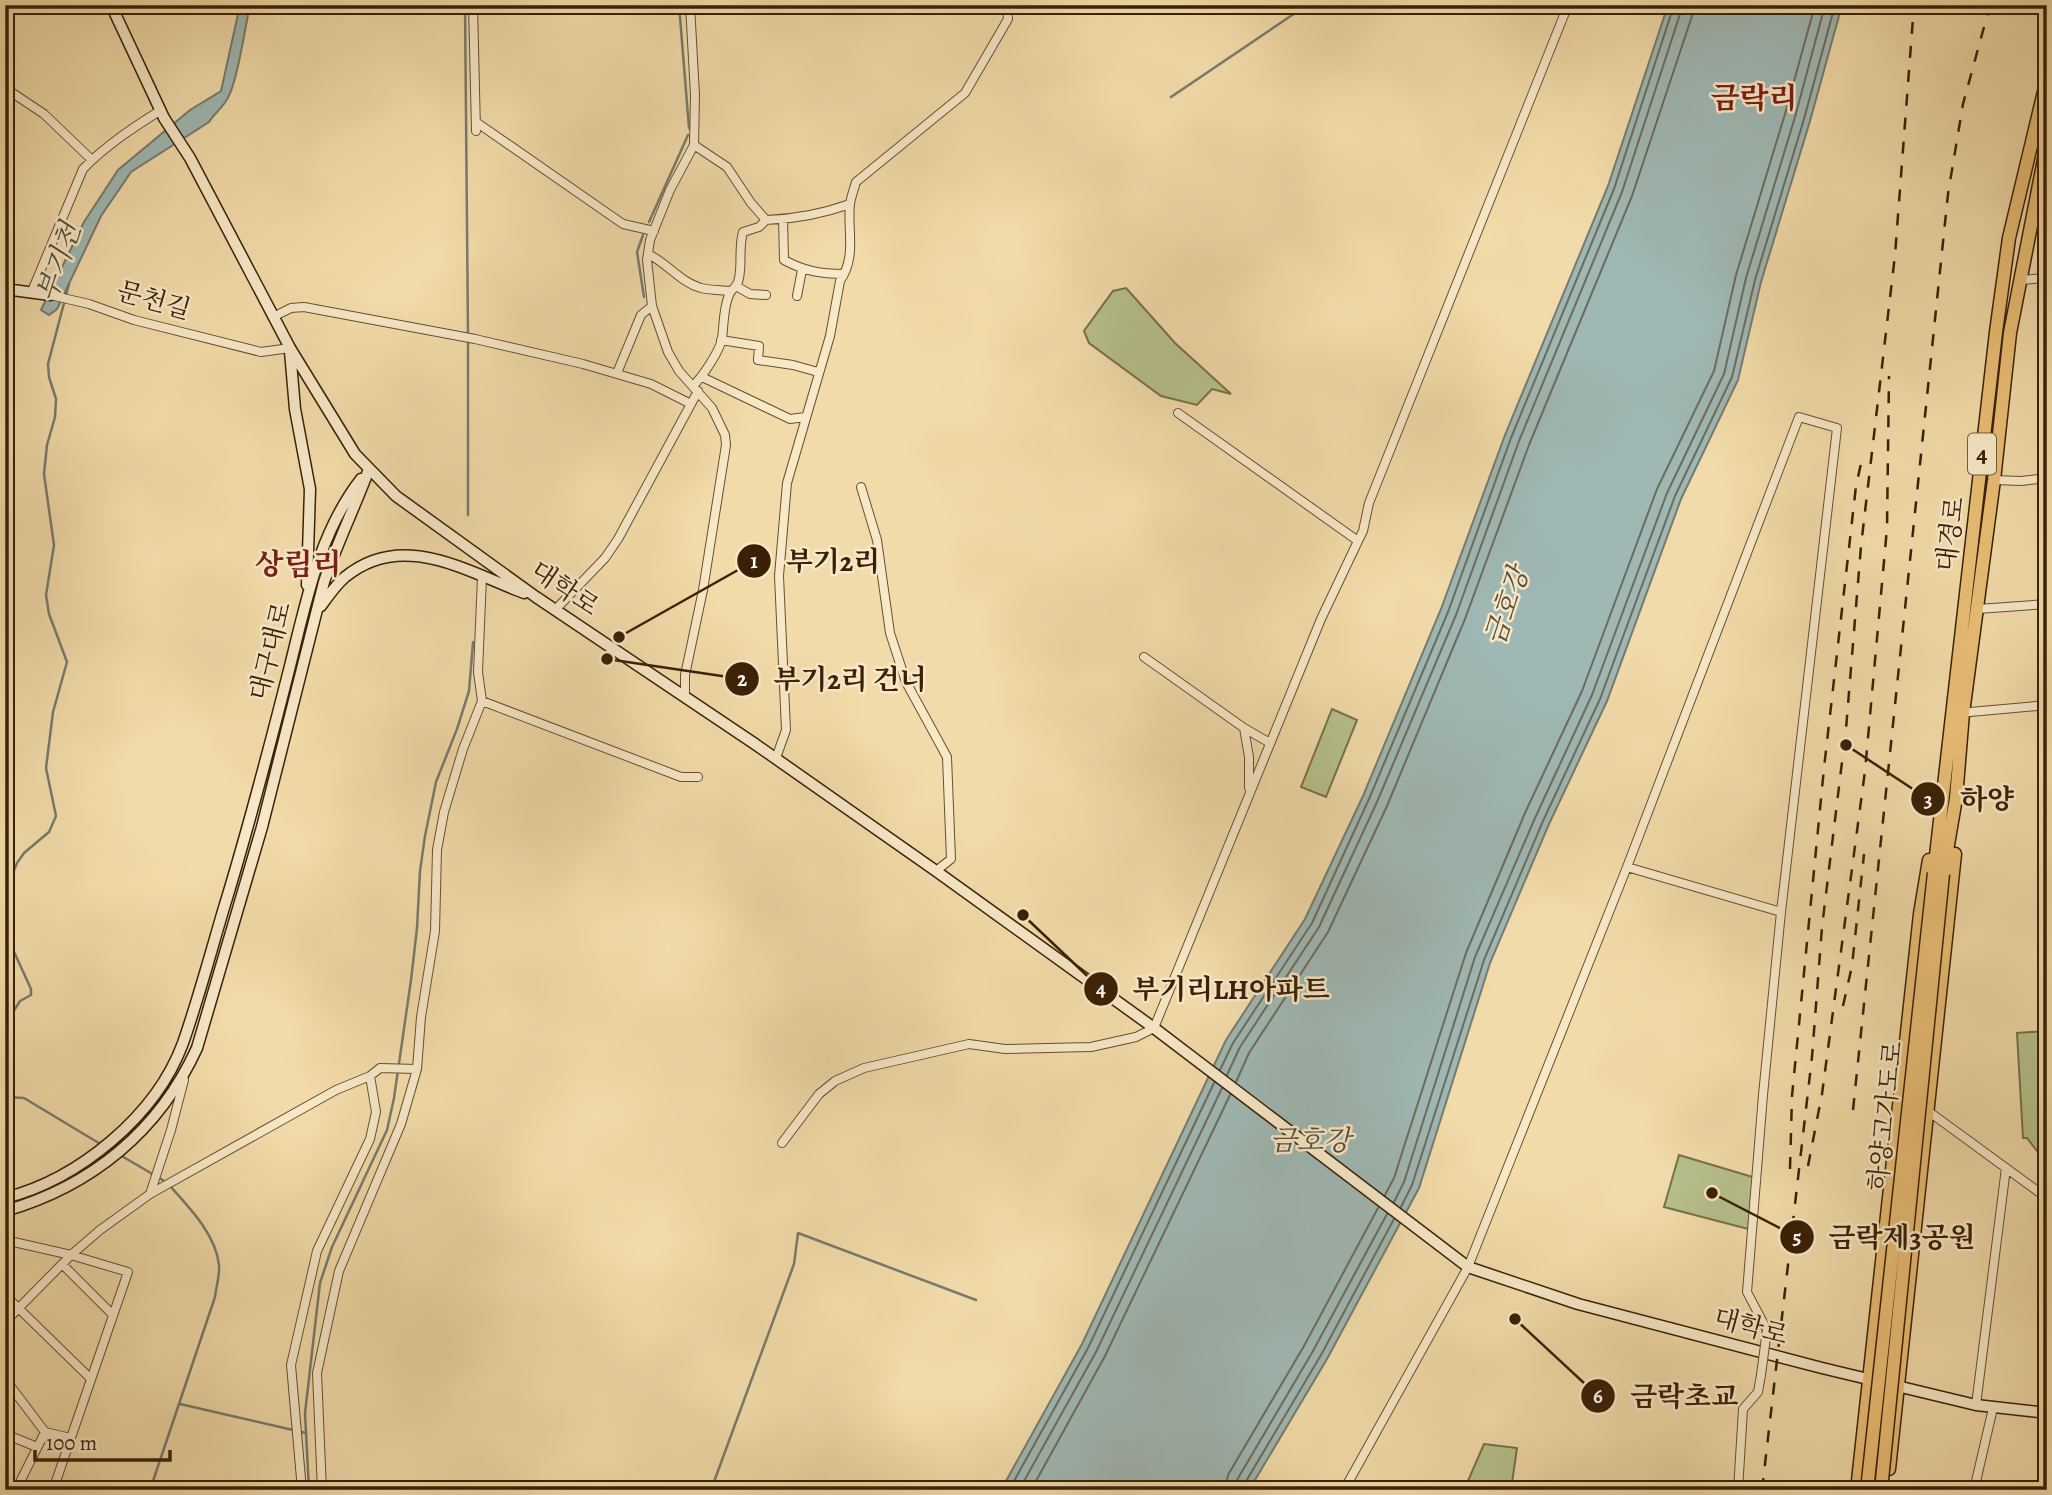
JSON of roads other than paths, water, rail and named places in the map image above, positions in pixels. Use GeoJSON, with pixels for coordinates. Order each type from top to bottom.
{"type":"FeatureCollection","features":[{"type":"Feature","properties":{"kind":"main road"},"geometry":{"type":"LineString","coordinates":[[111,5],[163,114]]}},
{"type":"Feature","properties":{"kind":"main road","name":"대경로"},"geometry":{"type":"LineString","coordinates":[[1938,873],[1956,798],[1957,712],[1996,332],[2009,238],[2047,79]]}},
{"type":"Feature","properties":{"kind":"main road","name":"대학로"},"geometry":{"type":"LineString","coordinates":[[163,114],[188,154],[290,348],[336,426],[355,454],[396,496],[536,597],[776,758],[936,871],[1154,1028],[1468,1267],[1578,1304],[1868,1379],[1976,1405],[2047,1413]]}},
{"type":"Feature","properties":{"kind":"main road","name":"대경로"},"geometry":{"type":"LineString","coordinates":[[1938,873],[1938,833],[1957,712],[1978,609],[2010,333],[2043,185],[2047,144]]}},
{"type":"Feature","properties":{"kind":"main road","name":"문천길"},"geometry":{"type":"LineString","coordinates":[[5,289],[50,295]]}},
{"type":"Feature","properties":{"kind":"main road"},"geometry":{"type":"LineString","coordinates":[[290,348],[295,409],[310,489],[306,602]]}},
{"type":"Feature","properties":{"kind":"main road","name":"대구대로"},"geometry":{"type":"LineString","coordinates":[[5,1198],[65,1175],[109,1143],[150,1098],[182,1045],[250,823],[306,602],[330,531],[347,499],[369,469]]}},
{"type":"Feature","properties":{"kind":"main road","name":"대구대로"},"geometry":{"type":"LineString","coordinates":[[5,1211],[59,1191],[89,1175],[120,1151],[168,1100],[197,1048],[262,827],[324,582],[336,545],[369,469]]}},
{"type":"Feature","properties":{"kind":"main road"},"geometry":{"type":"LineString","coordinates":[[319,608],[342,579],[357,568],[382,558],[403,555],[436,558],[456,564],[482,577],[536,597]]}},
{"type":"Feature","properties":{"kind":"main road"},"geometry":{"type":"LineString","coordinates":[[1886,1490],[1958,823],[1956,798]]}},
{"type":"Feature","properties":{"kind":"main road"},"geometry":{"type":"LineString","coordinates":[[1857,1490],[1920,914],[1929,857],[1938,833]]}},
{"type":"Feature","properties":{"kind":"main road","name":"하양고가도로"},"geometry":{"type":"LineString","coordinates":[[1867,1490],[1938,873]]}},
{"type":"Feature","properties":{"kind":"main road","name":"하양고가도로"},"geometry":{"type":"LineString","coordinates":[[1881,1490],[1938,873]]}},
{"type":"Feature","properties":{"kind":"street"},"geometry":{"type":"LineString","coordinates":[[472,5],[476,127],[622,224],[654,231]]}},
{"type":"Feature","properties":{"kind":"street"},"geometry":{"type":"LineString","coordinates":[[685,696],[685,675],[703,590],[726,445],[725,435],[712,408],[679,371],[667,352],[652,306],[648,254],[670,190],[694,145],[691,5]]}},
{"type":"Feature","properties":{"kind":"street"},"geometry":{"type":"LineString","coordinates":[[776,758],[786,730],[779,576],[787,483],[830,336],[839,281],[844,274],[852,244],[850,204],[856,182],[965,93],[1008,19],[1007,5]]}},
{"type":"Feature","properties":{"kind":"street"},"geometry":{"type":"LineString","coordinates":[[782,1143],[820,1094],[835,1081],[864,1068],[969,1044],[1004,1049],[1091,1047],[1136,1037],[1154,1028],[1321,619],[1363,531],[1369,503],[1568,5]]}},
{"type":"Feature","properties":{"kind":"street"},"geometry":{"type":"LineString","coordinates":[[5,88],[44,114],[92,160]]}},
{"type":"Feature","properties":{"kind":"street"},"geometry":{"type":"LineString","coordinates":[[32,291],[83,169],[92,160],[163,114]]}},
{"type":"Feature","properties":{"kind":"street"},"geometry":{"type":"LineString","coordinates":[[694,145],[727,167],[751,204],[766,220]]}},
{"type":"Feature","properties":{"kind":"street"},"geometry":{"type":"LineString","coordinates":[[555,610],[604,558],[618,539],[691,404],[695,388],[722,340],[722,325],[733,289],[739,281],[739,249],[743,232],[759,228],[766,220],[821,214],[850,204]]}},
{"type":"Feature","properties":{"kind":"street"},"geometry":{"type":"LineString","coordinates":[[783,219],[784,260],[802,270],[844,274]]}},
{"type":"Feature","properties":{"kind":"street"},"geometry":{"type":"LineString","coordinates":[[648,254],[661,261],[679,277],[701,288],[733,289],[766,295]]}},
{"type":"Feature","properties":{"kind":"street"},"geometry":{"type":"LineString","coordinates":[[797,296],[802,270]]}},
{"type":"Feature","properties":{"kind":"street"},"geometry":{"type":"LineString","coordinates":[[2020,280],[2047,278]]}},
{"type":"Feature","properties":{"kind":"street","name":"문천길"},"geometry":{"type":"LineString","coordinates":[[50,295],[89,304],[134,320],[261,352],[290,348]]}},
{"type":"Feature","properties":{"kind":"street"},"geometry":{"type":"LineString","coordinates":[[618,373],[642,315],[652,306]]}},
{"type":"Feature","properties":{"kind":"street"},"geometry":{"type":"LineString","coordinates":[[274,317],[291,308],[303,307],[468,338],[618,373],[651,384],[691,404]]}},
{"type":"Feature","properties":{"kind":"street"},"geometry":{"type":"LineString","coordinates":[[722,340],[759,346],[758,360],[818,372]]}},
{"type":"Feature","properties":{"kind":"street"},"geometry":{"type":"LineString","coordinates":[[702,377],[790,419],[805,417]]}},
{"type":"Feature","properties":{"kind":"street"},"geometry":{"type":"LineString","coordinates":[[1178,413],[1358,541]]}},
{"type":"Feature","properties":{"kind":"street"},"geometry":{"type":"LineString","coordinates":[[1344,1490],[1468,1267],[1627,867],[1799,417],[1837,428],[1781,912],[1747,1292],[1766,1330],[1758,1392],[1742,1409],[1738,1490]]}},
{"type":"Feature","properties":{"kind":"street"},"geometry":{"type":"LineString","coordinates":[[1994,480],[2047,478]]}},
{"type":"Feature","properties":{"kind":"street"},"geometry":{"type":"LineString","coordinates":[[861,487],[872,519],[890,632],[902,670],[947,757],[951,859],[936,871]]}},
{"type":"Feature","properties":{"kind":"street"},"geometry":{"type":"LineString","coordinates":[[322,1490],[317,1373],[339,1271],[401,1124],[417,1069],[421,1017],[435,931],[437,850],[444,812],[463,749],[482,701],[478,673],[482,577]]}},
{"type":"Feature","properties":{"kind":"street"},"geometry":{"type":"LineString","coordinates":[[1978,609],[2047,604]]}},
{"type":"Feature","properties":{"kind":"street"},"geometry":{"type":"LineString","coordinates":[[1143,657],[1244,728],[1270,743]]}},
{"type":"Feature","properties":{"kind":"street"},"geometry":{"type":"LineString","coordinates":[[482,701],[681,777],[698,777]]}},
{"type":"Feature","properties":{"kind":"street"},"geometry":{"type":"LineString","coordinates":[[1957,712],[2047,705]]}},
{"type":"Feature","properties":{"kind":"street"},"geometry":{"type":"LineString","coordinates":[[1244,728],[1249,757],[1249,795]]}},
{"type":"Feature","properties":{"kind":"street"},"geometry":{"type":"LineString","coordinates":[[1627,867],[1781,912]]}},
{"type":"Feature","properties":{"kind":"street"},"geometry":{"type":"LineString","coordinates":[[5,1322],[71,1255],[150,1194],[336,1090],[370,1076],[380,1068],[417,1069]]}},
{"type":"Feature","properties":{"kind":"street"},"geometry":{"type":"LineString","coordinates":[[150,1194],[171,1130],[186,1070]]}},
{"type":"Feature","properties":{"kind":"street"},"geometry":{"type":"LineString","coordinates":[[302,1490],[291,1365],[317,1251],[370,1139],[376,1104],[370,1076]]}},
{"type":"Feature","properties":{"kind":"street"},"geometry":{"type":"LineString","coordinates":[[1928,1111],[2047,1198]]}},
{"type":"Feature","properties":{"kind":"street"},"geometry":{"type":"LineString","coordinates":[[1976,1405],[2006,1168]]}},
{"type":"Feature","properties":{"kind":"street"},"geometry":{"type":"LineString","coordinates":[[5,1240],[71,1255],[128,1272],[53,1490]]}},
{"type":"Feature","properties":{"kind":"street"},"geometry":{"type":"LineString","coordinates":[[62,1264],[113,1315]]}},
{"type":"Feature","properties":{"kind":"street"},"geometry":{"type":"LineString","coordinates":[[5,1295],[91,1378]]}},
{"type":"Feature","properties":{"kind":"street"},"geometry":{"type":"LineString","coordinates":[[5,1379],[46,1432],[71,1438]]}},
{"type":"Feature","properties":{"kind":"street"},"geometry":{"type":"LineString","coordinates":[[1974,1490],[1993,1408]]}},
{"type":"Feature","properties":{"kind":"street"},"geometry":{"type":"LineString","coordinates":[[16,1490],[46,1432]]}},
{"type":"Feature","properties":{"kind":"street"},"geometry":{"type":"LineString","coordinates":[[5,1434],[37,1447]]}},
{"type":"Feature","properties":{"kind":"water"},"geometry":{"type":"Polygon","coordinates":[[[240,5],[250,5],[237,70],[226,101],[209,122],[131,172],[101,216],[57,309],[49,315],[41,310],[84,222],[118,170],[190,110],[221,91],[240,5]]]}},
{"type":"Feature","properties":{"kind":"water","name":"금호강"},"geometry":{"type":"Polygon","coordinates":[[[1668,5],[1842,5],[1761,282],[1738,380],[1681,499],[1607,701],[1549,824],[1490,963],[1419,1188],[1327,1359],[1249,1490],[1001,1490],[1082,1344],[1226,1040],[1305,919],[1363,796],[1441,609],[1505,435],[1608,186],[1668,5]]]}},
{"type":"Feature","properties":{"kind":"waterway"},"geometry":{"type":"LineString","coordinates":[[465,5],[468,334]]}},
{"type":"Feature","properties":{"kind":"waterway"},"geometry":{"type":"LineString","coordinates":[[679,5],[689,128]]}},
{"type":"Feature","properties":{"kind":"waterway"},"geometry":{"type":"LineString","coordinates":[[1171,97],[1307,5]]}},
{"type":"Feature","properties":{"kind":"waterway"},"geometry":{"type":"LineString","coordinates":[[649,222],[688,135]]}},
{"type":"Feature","properties":{"kind":"waterway"},"geometry":{"type":"LineString","coordinates":[[643,235],[637,252],[644,297]]}},
{"type":"Feature","properties":{"kind":"waterway","name":"부기천"},"geometry":{"type":"LineString","coordinates":[[5,900],[17,863],[24,853],[49,832],[56,816],[46,768],[53,712],[67,662],[49,614],[46,595],[54,545],[44,474],[56,399],[48,364],[69,284]]}},
{"type":"Feature","properties":{"kind":"waterway"},"geometry":{"type":"LineString","coordinates":[[468,341],[468,515]]}},
{"type":"Feature","properties":{"kind":"waterway"},"geometry":{"type":"LineString","coordinates":[[309,1490],[305,1413],[320,1283],[332,1247],[387,1130],[411,980],[425,836],[436,782],[469,691],[473,642]]}},
{"type":"Feature","properties":{"kind":"waterway","name":"부기천"},"geometry":{"type":"LineString","coordinates":[[5,932],[31,989],[31,995],[20,1001],[13,1012],[5,1013]]}},
{"type":"Feature","properties":{"kind":"waterway"},"geometry":{"type":"LineString","coordinates":[[5,1097],[24,1098],[102,1145]]}},
{"type":"Feature","properties":{"kind":"waterway"},"geometry":{"type":"LineString","coordinates":[[120,1155],[166,1182]]}},
{"type":"Feature","properties":{"kind":"waterway"},"geometry":{"type":"LineString","coordinates":[[150,1490],[215,1297],[219,1273],[217,1254],[207,1232],[170,1186]]}},
{"type":"Feature","properties":{"kind":"waterway"},"geometry":{"type":"LineString","coordinates":[[711,1490],[794,1264],[798,1233],[976,1300]]}},
{"type":"Feature","properties":{"kind":"waterway"},"geometry":{"type":"LineString","coordinates":[[180,1404],[306,1433]]}},
{"type":"Feature","properties":{"kind":"railway"},"geometry":{"type":"LineString","coordinates":[[1762,1490],[1812,1057],[1822,927],[1846,729],[1861,546],[1895,255],[1914,5]]}},
{"type":"Feature","properties":{"kind":"railway"},"geometry":{"type":"LineString","coordinates":[[1853,1110],[1948,194],[1963,104],[1990,5]]}},
{"type":"Feature","properties":{"kind":"railway"},"geometry":{"type":"LineString","coordinates":[[1808,1166],[1822,1094],[1865,771],[1887,528],[1889,376]]}},
{"type":"Feature","properties":{"kind":"railway"},"geometry":{"type":"LineString","coordinates":[[1790,1169],[1792,1096],[1824,768],[1856,486],[1862,459]]}},
{"type":"Feature","properties":{"kind":"railway"},"geometry":{"type":"LineString","coordinates":[[1843,1006],[1852,966],[1864,854]]}},
{"type":"Feature","properties":{"kind":"place","name":"부기2리"},"geometry":{"type":"Point","coordinates":[619,637]}},
{"type":"Feature","properties":{"kind":"place","name":"부기2리 건너"},"geometry":{"type":"Point","coordinates":[607,659]}},
{"type":"Feature","properties":{"kind":"place","name":"하양"},"geometry":{"type":"Point","coordinates":[1846,745]}},
{"type":"Feature","properties":{"kind":"place","name":"부기리LH아파트"},"geometry":{"type":"Point","coordinates":[1023,915]}},
{"type":"Feature","properties":{"kind":"place","name":"금락제3공원"},"geometry":{"type":"Point","coordinates":[1712,1193]}},
{"type":"Feature","properties":{"kind":"place","name":"금락초교"},"geometry":{"type":"Point","coordinates":[1515,1319]}},
{"type":"Feature","properties":{"kind":"district","name":"금락리"},"geometry":{"type":"Point","coordinates":[1754,98]}},
{"type":"Feature","properties":{"kind":"district","name":"상림리"},"geometry":{"type":"Point","coordinates":[298,564]}}]}
